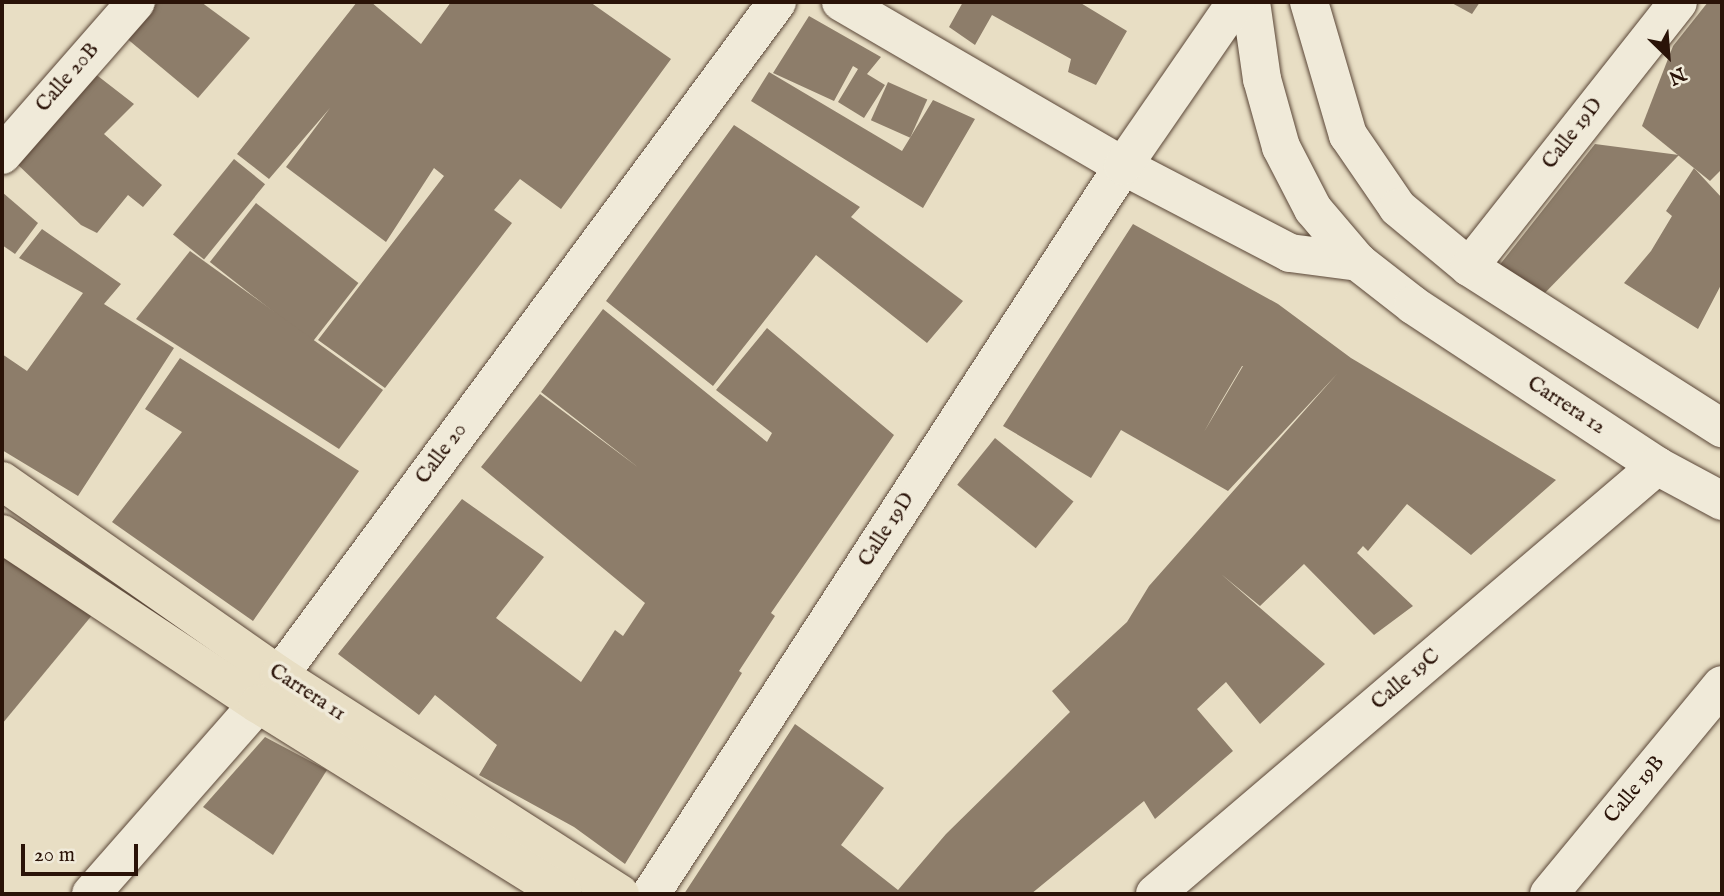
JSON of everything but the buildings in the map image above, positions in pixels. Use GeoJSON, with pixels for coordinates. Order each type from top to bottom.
{"type":"FeatureCollection","features":[{"type":"Feature","properties":{"kind":"main road","name":"Carrera 11"},"geometry":{"type":"LineString","coordinates":[[2,481],[268,689],[563,894]]}},
{"type":"Feature","properties":{"kind":"main road","name":"Carrera 11"},"geometry":{"type":"LineString","coordinates":[[2,534],[620,894]]}},
{"type":"Feature","properties":{"kind":"street","name":"Calle 20B"},"geometry":{"type":"LineString","coordinates":[[2,155],[136,2]]}},
{"type":"Feature","properties":{"kind":"street","name":"Calle 20"},"geometry":{"type":"LineString","coordinates":[[91,894],[268,689],[777,2]]}},
{"type":"Feature","properties":{"kind":"street"},"geometry":{"type":"LineString","coordinates":[[841,2],[1124,166],[1290,253],[1358,262]]}},
{"type":"Feature","properties":{"kind":"street","name":"Calle 19D"},"geometry":{"type":"LineString","coordinates":[[651,894],[1124,166],[1236,2]]}},
{"type":"Feature","properties":{"kind":"street","name":"Carrera 12"},"geometry":{"type":"LineString","coordinates":[[1251,2],[1262,79],[1281,147],[1313,209],[1358,262],[1413,305],[1657,466],[1722,501]]}},
{"type":"Feature","properties":{"kind":"street"},"geometry":{"type":"LineString","coordinates":[[1309,2],[1338,107],[1362,160],[1398,208],[1469,267],[1722,428]]}},
{"type":"Feature","properties":{"kind":"street","name":"Calle 19D"},"geometry":{"type":"LineString","coordinates":[[1469,267],[1678,2]]}},
{"type":"Feature","properties":{"kind":"street","name":"Calle 19C"},"geometry":{"type":"LineString","coordinates":[[1155,894],[1657,466]]}},
{"type":"Feature","properties":{"kind":"street","name":"Calle 19B"},"geometry":{"type":"LineString","coordinates":[[1549,894],[1722,685]]}}]}
